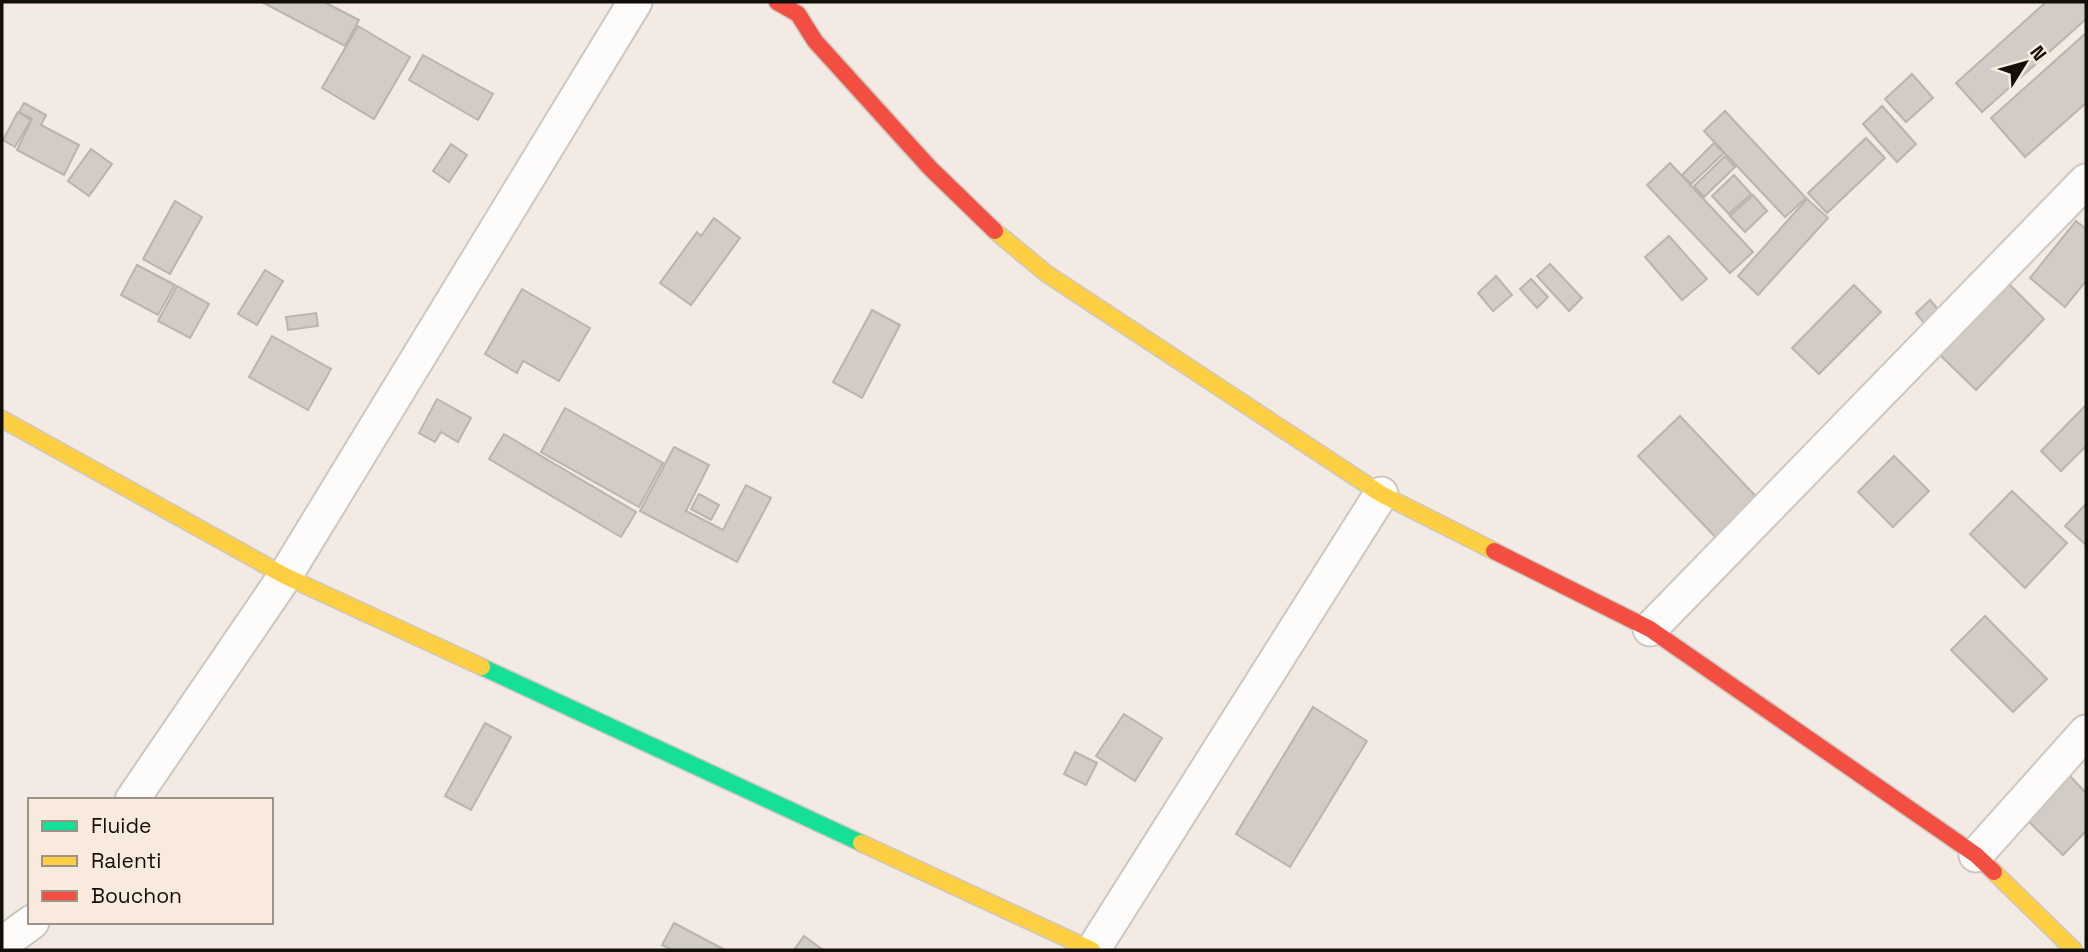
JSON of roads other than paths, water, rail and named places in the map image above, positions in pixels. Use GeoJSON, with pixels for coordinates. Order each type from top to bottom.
{"type":"FeatureCollection","features":[{"type":"Feature","properties":{"kind":"street"},"geometry":{"type":"LineString","coordinates":[[133,798],[285,576],[635,2]]}},
{"type":"Feature","properties":{"kind":"street"},"geometry":{"type":"LineString","coordinates":[[777,2],[798,14],[815,41],[930,168],[995,231],[1047,274],[1381,494],[1650,629],[1976,856],[2074,950]]}},
{"type":"Feature","properties":{"kind":"street"},"geometry":{"type":"LineString","coordinates":[[1650,629],[2086,181]]}},
{"type":"Feature","properties":{"kind":"street"},"geometry":{"type":"LineString","coordinates":[[2,419],[285,576],[1092,950],[1381,494]]}},
{"type":"Feature","properties":{"kind":"street"},"geometry":{"type":"LineString","coordinates":[[1976,856],[2086,732]]}},
{"type":"Feature","properties":{"kind":"street"},"geometry":{"type":"LineString","coordinates":[[2,943],[29,924]]}}]}
